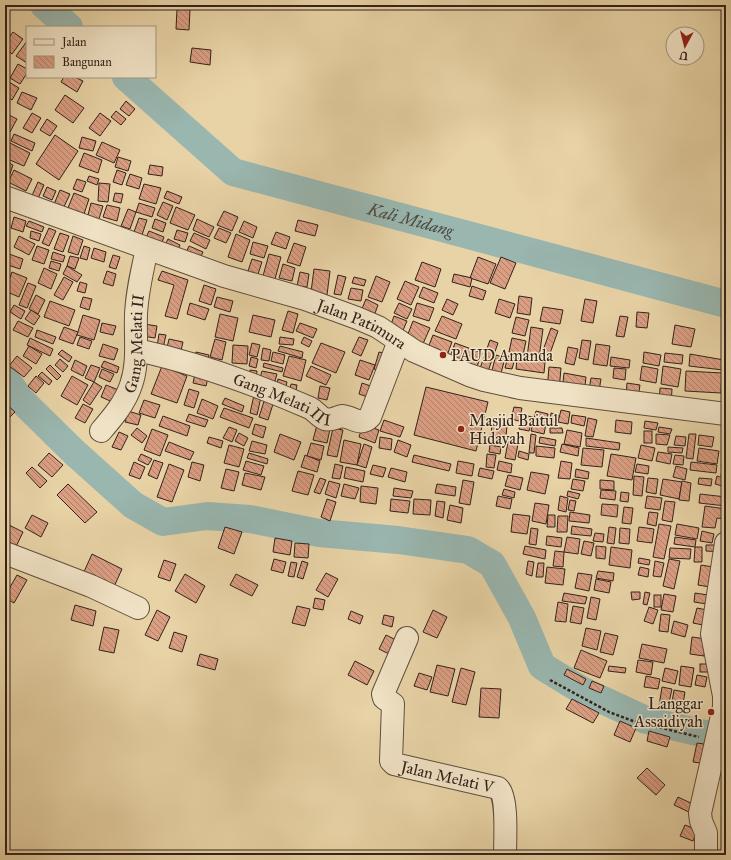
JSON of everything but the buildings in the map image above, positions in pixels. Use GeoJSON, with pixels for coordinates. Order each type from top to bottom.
{"type":"FeatureCollection","features":[{"type":"Feature","properties":{"kind":"street","name":"Jalan Patimura"},"geometry":{"type":"LineString","coordinates":[[5,197],[224,276],[331,308],[378,327],[414,351],[469,375],[520,388],[726,414]]}},
{"type":"Feature","properties":{"kind":"street","name":"Gang Melati II"},"geometry":{"type":"LineString","coordinates":[[101,431],[121,406],[131,384],[137,350],[136,336],[138,287],[147,249]]}},
{"type":"Feature","properties":{"kind":"street","name":"Gang Melati III"},"geometry":{"type":"LineString","coordinates":[[137,350],[179,359],[247,383],[312,409],[326,419],[344,416],[362,422],[367,421],[371,416],[399,341]]}},
{"type":"Feature","properties":{"kind":"street"},"geometry":{"type":"LineString","coordinates":[[706,855],[706,833],[701,821],[700,813],[724,702],[712,634],[726,543]]}},
{"type":"Feature","properties":{"kind":"street"},"geometry":{"type":"LineString","coordinates":[[5,553],[91,586],[138,608]]}},
{"type":"Feature","properties":{"kind":"street","name":"Jalan Melati V"},"geometry":{"type":"LineString","coordinates":[[407,638],[383,694],[384,698],[393,704],[391,761],[394,764],[498,788],[501,790],[504,801],[505,855]]}},
{"type":"Feature","properties":{"kind":"path"},"geometry":{"type":"LineString","coordinates":[[550,680],[597,707],[621,717],[692,736],[717,736]]}},
{"type":"Feature","properties":{"kind":"waterway","name":"Kali Midang"},"geometry":{"type":"LineString","coordinates":[[44,5],[68,26]]}},
{"type":"Feature","properties":{"kind":"waterway","name":"Kali Midang"},"geometry":{"type":"LineString","coordinates":[[127,78],[233,172],[726,304]]}},
{"type":"Feature","properties":{"kind":"waterway"},"geometry":{"type":"LineString","coordinates":[[5,378],[21,400],[75,453],[133,505],[163,522],[207,516],[250,519],[319,533],[398,540],[468,550],[492,564],[522,618],[542,666],[581,690],[646,720],[705,734],[726,734]]}},
{"type":"Feature","properties":{"kind":"place","name":"PAUD Amanda"},"geometry":{"type":"Point","coordinates":[443,355]}},
{"type":"Feature","properties":{"kind":"place","name":"Masjid Baitul Hidayah"},"geometry":{"type":"Point","coordinates":[461,429]}},
{"type":"Feature","properties":{"kind":"place","name":"Langgar Assaidiyah"},"geometry":{"type":"Point","coordinates":[711,712]}}]}
